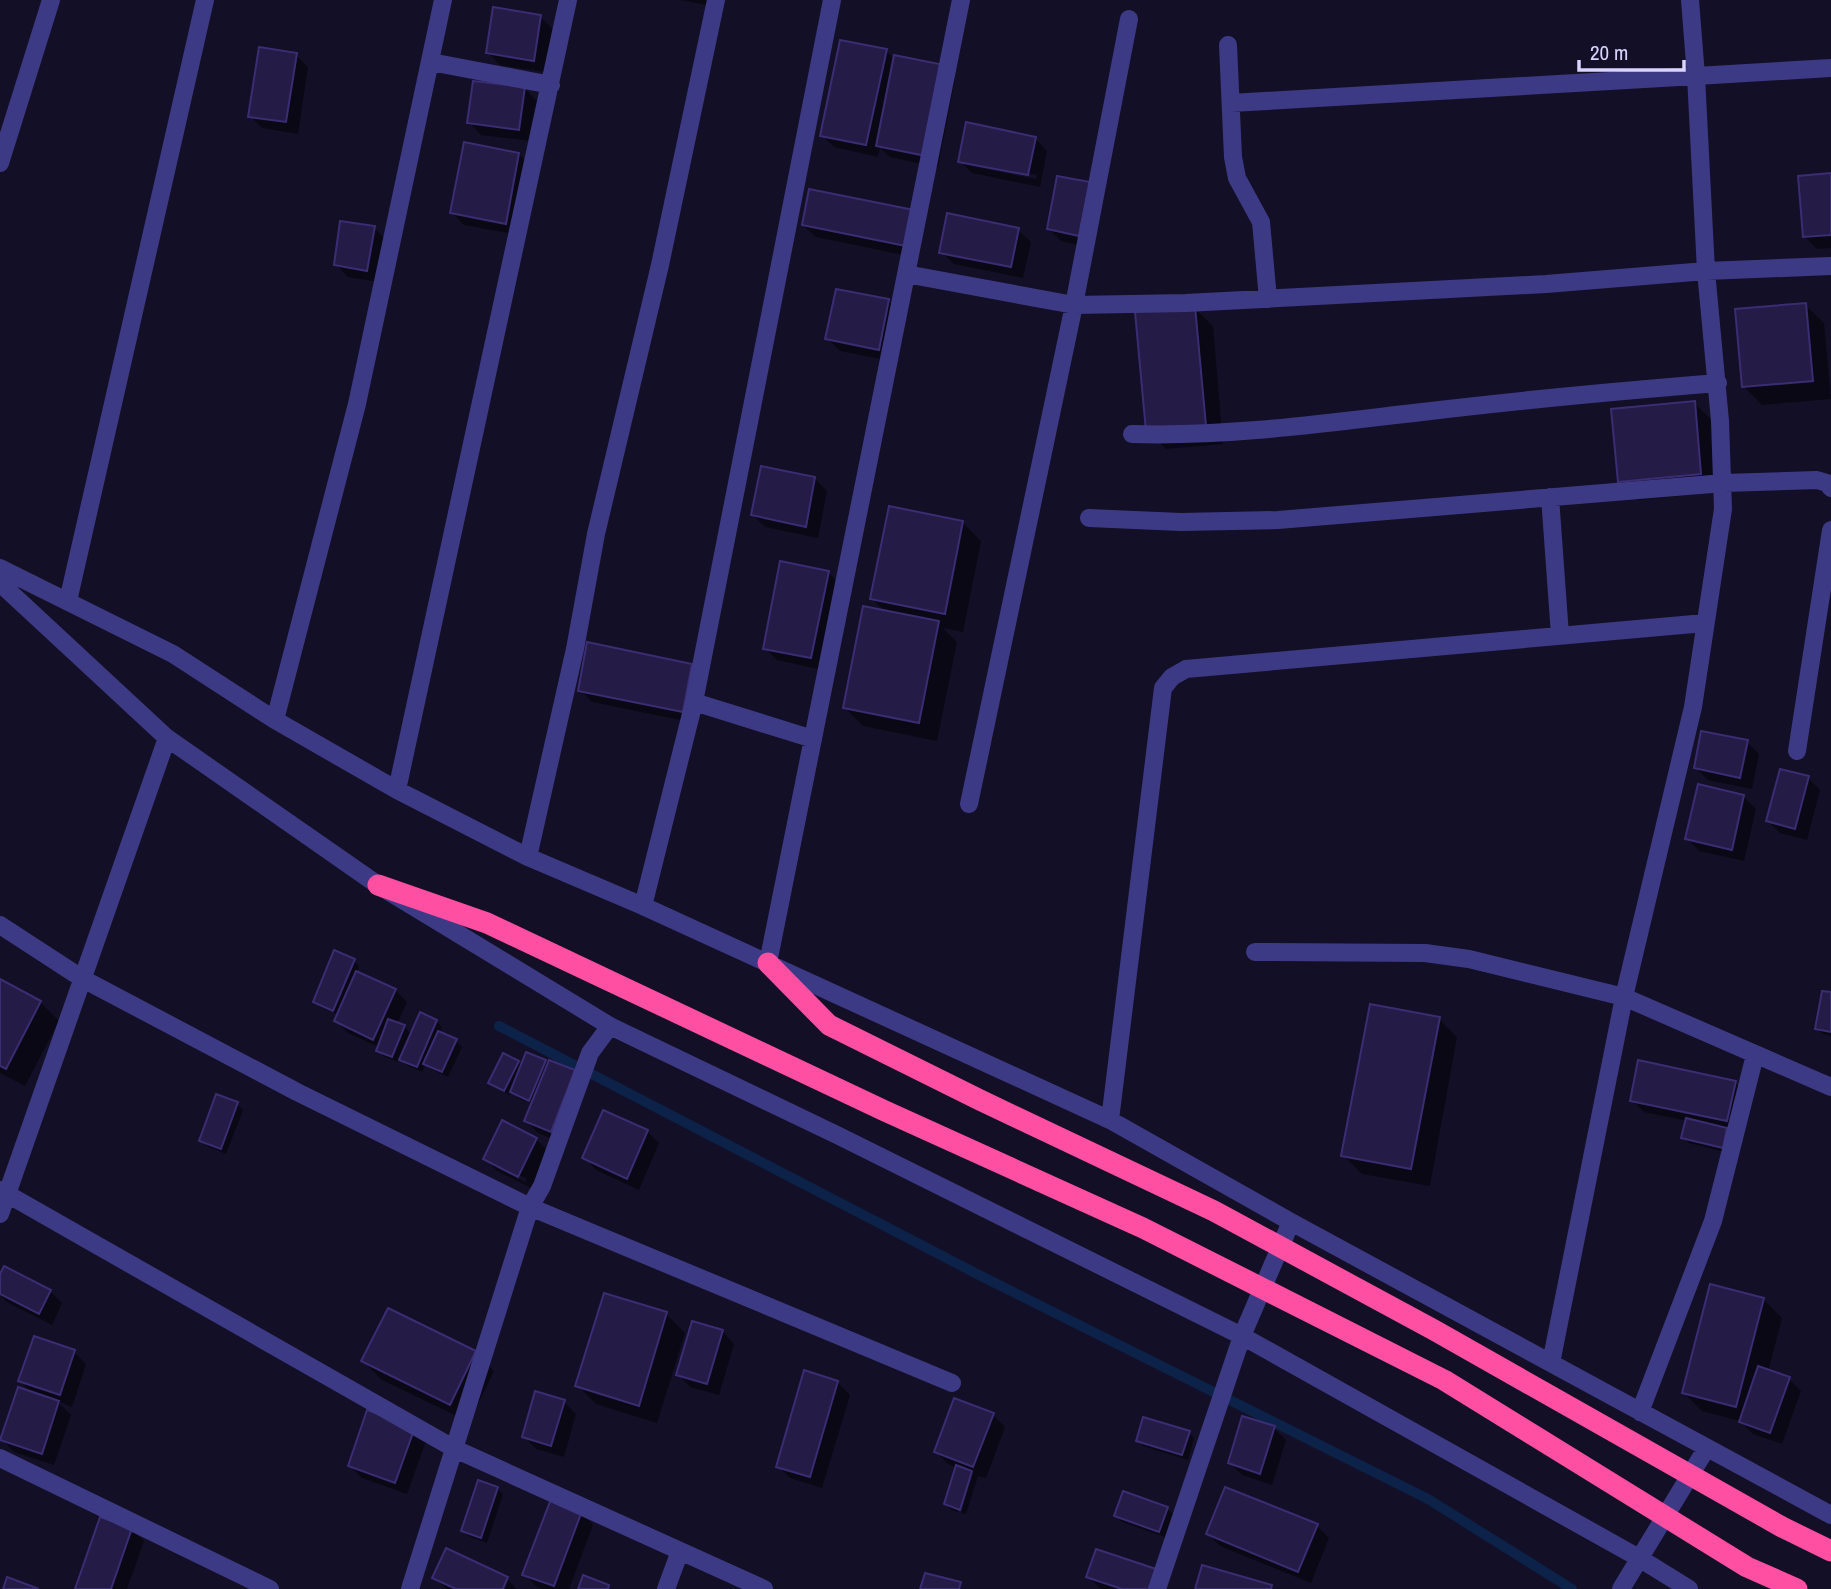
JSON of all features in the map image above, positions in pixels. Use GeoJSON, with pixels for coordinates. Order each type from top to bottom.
{"type":"FeatureCollection","features":[{"type":"Feature","properties":{"kind":"highway"},"geometry":{"type":"LineString","coordinates":[[378,885],[487,922],[927,1130],[1143,1228],[1444,1380],[1747,1567],[1797,1589]]}},
{"type":"Feature","properties":{"kind":"highway"},"geometry":{"type":"LineString","coordinates":[[768,963],[829,1025],[1214,1210],[1483,1357],[1782,1527],[1831,1551]]}},
{"type":"Feature","properties":{"kind":"street"},"geometry":{"type":"LineString","coordinates":[[0,163],[51,0]]}},
{"type":"Feature","properties":{"kind":"street"},"geometry":{"type":"LineString","coordinates":[[68,601],[205,0]]}},
{"type":"Feature","properties":{"kind":"street"},"geometry":{"type":"LineString","coordinates":[[275,720],[357,404],[443,0]]}},
{"type":"Feature","properties":{"kind":"street"},"geometry":{"type":"LineString","coordinates":[[397,790],[568,0]]}},
{"type":"Feature","properties":{"kind":"street"},"geometry":{"type":"LineString","coordinates":[[528,857],[575,649],[596,534],[660,265],[716,0]]}},
{"type":"Feature","properties":{"kind":"street"},"geometry":{"type":"LineString","coordinates":[[643,906],[694,702],[832,0]]}},
{"type":"Feature","properties":{"kind":"street"},"geometry":{"type":"LineString","coordinates":[[768,963],[961,0]]}},
{"type":"Feature","properties":{"kind":"street"},"geometry":{"type":"LineString","coordinates":[[1550,1363],[1624,997],[1693,707],[1723,509],[1718,383],[1706,271],[1690,0]]}},
{"type":"Feature","properties":{"kind":"street"},"geometry":{"type":"LineString","coordinates":[[969,804],[1074,305],[1129,19]]}},
{"type":"Feature","properties":{"kind":"street"},"geometry":{"type":"LineString","coordinates":[[1228,45],[1233,157],[1237,178],[1261,222],[1268,299]]}},
{"type":"Feature","properties":{"kind":"street"},"geometry":{"type":"LineString","coordinates":[[431,62],[551,85]]}},
{"type":"Feature","properties":{"kind":"street"},"geometry":{"type":"LineString","coordinates":[[1231,103],[1831,68]]}},
{"type":"Feature","properties":{"kind":"street"},"geometry":{"type":"LineString","coordinates":[[906,274],[1074,305],[1268,299],[1706,271],[1831,267]]}},
{"type":"Feature","properties":{"kind":"street"},"geometry":{"type":"LineString","coordinates":[[1132,434],[1179,436],[1312,425],[1559,396],[1718,383]]}},
{"type":"Feature","properties":{"kind":"street"},"geometry":{"type":"LineString","coordinates":[[1089,518],[1181,522],[1278,520],[1724,483],[1817,480],[1831,488]]}},
{"type":"Feature","properties":{"kind":"street"},"geometry":{"type":"LineString","coordinates":[[1550,497],[1560,635]]}},
{"type":"Feature","properties":{"kind":"street"},"geometry":{"type":"LineString","coordinates":[[1797,751],[1831,530]]}},
{"type":"Feature","properties":{"kind":"street"},"geometry":{"type":"LineString","coordinates":[[0,568],[173,654],[275,720],[397,790],[528,857],[643,906],[1110,1120],[1291,1222],[1831,1515]]}},
{"type":"Feature","properties":{"kind":"street"},"geometry":{"type":"LineString","coordinates":[[0,583],[167,738],[378,885],[610,1026],[837,1135],[1242,1336],[1639,1558],[1689,1589]]}},
{"type":"Feature","properties":{"kind":"street"},"geometry":{"type":"LineString","coordinates":[[1110,1120],[1163,688],[1172,677],[1186,669],[1706,623]]}},
{"type":"Feature","properties":{"kind":"street"},"geometry":{"type":"LineString","coordinates":[[694,702],[813,738]]}},
{"type":"Feature","properties":{"kind":"street"},"geometry":{"type":"LineString","coordinates":[[0,1214],[3,1191],[83,979],[167,738]]}},
{"type":"Feature","properties":{"kind":"street"},"geometry":{"type":"LineString","coordinates":[[0,925],[83,979],[297,1092],[530,1207],[953,1383]]}},
{"type":"Feature","properties":{"kind":"street"},"geometry":{"type":"LineString","coordinates":[[1255,952],[1425,953],[1469,959],[1624,997],[1831,1087]]}},
{"type":"Feature","properties":{"kind":"street"},"geometry":{"type":"LineString","coordinates":[[410,1589],[530,1207],[542,1186],[590,1052],[610,1026]]}},
{"type":"Feature","properties":{"kind":"street"},"geometry":{"type":"LineString","coordinates":[[1640,1412],[1713,1222],[1755,1055]]}},
{"type":"Feature","properties":{"kind":"street"},"geometry":{"type":"LineString","coordinates":[[3,1191],[455,1449],[764,1589]]}},
{"type":"Feature","properties":{"kind":"street"},"geometry":{"type":"LineString","coordinates":[[1157,1589],[1242,1336],[1291,1222]]}},
{"type":"Feature","properties":{"kind":"street"},"geometry":{"type":"LineString","coordinates":[[1622,1587],[1706,1449]]}},
{"type":"Feature","properties":{"kind":"street"},"geometry":{"type":"LineString","coordinates":[[0,1458],[270,1589]]}},
{"type":"Feature","properties":{"kind":"street"},"geometry":{"type":"LineString","coordinates":[[666,1589],[680,1551]]}},
{"type":"Feature","properties":{"kind":"building"},"geometry":{"type":"Polygon","coordinates":[[[493,7],[541,15],[534,61],[486,53],[493,7]]]}},
{"type":"Feature","properties":{"kind":"building"},"geometry":{"type":"Polygon","coordinates":[[[840,40],[887,49],[866,145],[820,136],[840,40]]]}},
{"type":"Feature","properties":{"kind":"building"},"geometry":{"type":"Polygon","coordinates":[[[259,47],[297,53],[286,122],[248,117],[259,47]]]}},
{"type":"Feature","properties":{"kind":"building"},"geometry":{"type":"Polygon","coordinates":[[[894,55],[944,65],[926,156],[876,146],[894,55]]]}},
{"type":"Feature","properties":{"kind":"building"},"geometry":{"type":"Polygon","coordinates":[[[473,81],[525,87],[519,130],[467,123],[473,81]]]}},
{"type":"Feature","properties":{"kind":"building"},"geometry":{"type":"Polygon","coordinates":[[[966,122],[1036,137],[1028,175],[958,162],[966,122]]]}},
{"type":"Feature","properties":{"kind":"building"},"geometry":{"type":"Polygon","coordinates":[[[464,142],[519,153],[506,224],[450,213],[464,142]]]}},
{"type":"Feature","properties":{"kind":"building"},"geometry":{"type":"Polygon","coordinates":[[[1831,173],[1831,235],[1803,237],[1798,176],[1831,173]]]}},
{"type":"Feature","properties":{"kind":"building"},"geometry":{"type":"Polygon","coordinates":[[[1057,176],[1090,182],[1079,236],[1047,229],[1057,176]]]}},
{"type":"Feature","properties":{"kind":"building"},"geometry":{"type":"Polygon","coordinates":[[[809,189],[914,210],[906,246],[802,225],[809,189]]]}},
{"type":"Feature","properties":{"kind":"building"},"geometry":{"type":"Polygon","coordinates":[[[947,213],[1019,228],[1011,267],[939,253],[947,213]]]}},
{"type":"Feature","properties":{"kind":"building"},"geometry":{"type":"Polygon","coordinates":[[[340,221],[375,226],[367,271],[334,265],[340,221]]]}},
{"type":"Feature","properties":{"kind":"building"},"geometry":{"type":"Polygon","coordinates":[[[836,289],[889,299],[879,350],[825,339],[836,289]]]}},
{"type":"Feature","properties":{"kind":"building"},"geometry":{"type":"Polygon","coordinates":[[[1806,303],[1813,381],[1742,387],[1735,309],[1806,303]]]}},
{"type":"Feature","properties":{"kind":"building"},"geometry":{"type":"Polygon","coordinates":[[[1195,306],[1206,426],[1146,431],[1135,312],[1195,306]]]}},
{"type":"Feature","properties":{"kind":"building"},"geometry":{"type":"Polygon","coordinates":[[[1695,401],[1701,474],[1618,482],[1611,409],[1695,401]]]}},
{"type":"Feature","properties":{"kind":"building"},"geometry":{"type":"Polygon","coordinates":[[[761,466],[815,477],[806,527],[751,515],[761,466]]]}},
{"type":"Feature","properties":{"kind":"building"},"geometry":{"type":"Polygon","coordinates":[[[889,506],[963,521],[945,614],[870,599],[889,506]]]}},
{"type":"Feature","properties":{"kind":"building"},"geometry":{"type":"Polygon","coordinates":[[[780,561],[829,571],[811,658],[763,649],[780,561]]]}},
{"type":"Feature","properties":{"kind":"building"},"geometry":{"type":"Polygon","coordinates":[[[863,606],[939,621],[919,723],[843,708],[863,606]]]}},
{"type":"Feature","properties":{"kind":"building"},"geometry":{"type":"Polygon","coordinates":[[[587,642],[692,664],[683,712],[578,691],[587,642]]]}},
{"type":"Feature","properties":{"kind":"building"},"geometry":{"type":"Polygon","coordinates":[[[1701,731],[1748,740],[1740,778],[1694,768],[1701,731]]]}},
{"type":"Feature","properties":{"kind":"building"},"geometry":{"type":"Polygon","coordinates":[[[1780,769],[1809,776],[1795,829],[1766,821],[1780,769]]]}},
{"type":"Feature","properties":{"kind":"building"},"geometry":{"type":"Polygon","coordinates":[[[1698,784],[1744,795],[1732,850],[1685,839],[1698,784]]]}},
{"type":"Feature","properties":{"kind":"building"},"geometry":{"type":"Polygon","coordinates":[[[334,950],[355,959],[333,1011],[313,1002],[334,950]]]}},
{"type":"Feature","properties":{"kind":"building"},"geometry":{"type":"Polygon","coordinates":[[[356,971],[396,989],[373,1040],[334,1021],[356,971]]]}},
{"type":"Feature","properties":{"kind":"building"},"geometry":{"type":"Polygon","coordinates":[[[0,979],[41,1001],[6,1069],[0,1066],[0,979]]]}},
{"type":"Feature","properties":{"kind":"building"},"geometry":{"type":"Polygon","coordinates":[[[1822,991],[1831,992],[1831,1032],[1815,1029],[1822,991]]]}},
{"type":"Feature","properties":{"kind":"building"},"geometry":{"type":"Polygon","coordinates":[[[1370,1004],[1440,1017],[1411,1169],[1341,1156],[1370,1004]]]}},
{"type":"Feature","properties":{"kind":"building"},"geometry":{"type":"Polygon","coordinates":[[[420,1012],[437,1020],[417,1067],[399,1060],[420,1012]]]}},
{"type":"Feature","properties":{"kind":"building"},"geometry":{"type":"Polygon","coordinates":[[[388,1019],[405,1025],[392,1057],[376,1051],[388,1019]]]}},
{"type":"Feature","properties":{"kind":"building"},"geometry":{"type":"Polygon","coordinates":[[[438,1031],[457,1039],[442,1072],[423,1064],[438,1031]]]}},
{"type":"Feature","properties":{"kind":"building"},"geometry":{"type":"Polygon","coordinates":[[[526,1052],[546,1060],[529,1101],[510,1092],[526,1052]]]}},
{"type":"Feature","properties":{"kind":"building"},"geometry":{"type":"Polygon","coordinates":[[[503,1053],[519,1061],[504,1091],[488,1083],[503,1053]]]}},
{"type":"Feature","properties":{"kind":"building"},"geometry":{"type":"Polygon","coordinates":[[[549,1060],[575,1070],[551,1132],[524,1121],[549,1060]]]}},
{"type":"Feature","properties":{"kind":"building"},"geometry":{"type":"Polygon","coordinates":[[[1638,1060],[1736,1081],[1727,1121],[1630,1101],[1638,1060]]]}},
{"type":"Feature","properties":{"kind":"building"},"geometry":{"type":"Polygon","coordinates":[[[216,1094],[238,1102],[221,1149],[199,1141],[216,1094]]]}},
{"type":"Feature","properties":{"kind":"building"},"geometry":{"type":"Polygon","coordinates":[[[603,1110],[648,1130],[627,1179],[582,1158],[603,1110]]]}},
{"type":"Feature","properties":{"kind":"building"},"geometry":{"type":"Polygon","coordinates":[[[1686,1118],[1727,1128],[1723,1148],[1681,1138],[1686,1118]]]}},
{"type":"Feature","properties":{"kind":"building"},"geometry":{"type":"Polygon","coordinates":[[[502,1120],[537,1138],[518,1177],[483,1159],[502,1120]]]}},
{"type":"Feature","properties":{"kind":"building"},"geometry":{"type":"Polygon","coordinates":[[[4,1266],[51,1290],[39,1314],[0,1294],[0,1274],[4,1266]]]}},
{"type":"Feature","properties":{"kind":"building"},"geometry":{"type":"Polygon","coordinates":[[[1710,1284],[1764,1298],[1736,1407],[1682,1393],[1710,1284]]]}},
{"type":"Feature","properties":{"kind":"building"},"geometry":{"type":"Polygon","coordinates":[[[604,1293],[667,1312],[639,1406],[575,1386],[604,1293]]]}},
{"type":"Feature","properties":{"kind":"building"},"geometry":{"type":"Polygon","coordinates":[[[388,1308],[476,1351],[450,1405],[361,1361],[388,1308]]]}},
{"type":"Feature","properties":{"kind":"building"},"geometry":{"type":"Polygon","coordinates":[[[692,1321],[723,1330],[707,1384],[676,1375],[692,1321]]]}},
{"type":"Feature","properties":{"kind":"building"},"geometry":{"type":"Polygon","coordinates":[[[34,1336],[75,1350],[60,1395],[18,1381],[34,1336]]]}},
{"type":"Feature","properties":{"kind":"building"},"geometry":{"type":"Polygon","coordinates":[[[1758,1366],[1790,1377],[1770,1433],[1739,1422],[1758,1366]]]}},
{"type":"Feature","properties":{"kind":"building"},"geometry":{"type":"Polygon","coordinates":[[[804,1370],[838,1381],[810,1477],[776,1467],[804,1370]]]}},
{"type":"Feature","properties":{"kind":"building"},"geometry":{"type":"Polygon","coordinates":[[[18,1387],[59,1401],[42,1454],[0,1440],[18,1387]]]}},
{"type":"Feature","properties":{"kind":"building"},"geometry":{"type":"Polygon","coordinates":[[[535,1391],[565,1400],[551,1446],[522,1437],[535,1391]]]}},
{"type":"Feature","properties":{"kind":"building"},"geometry":{"type":"Polygon","coordinates":[[[954,1398],[994,1413],[973,1467],[934,1452],[954,1398]]]}},
{"type":"Feature","properties":{"kind":"building"},"geometry":{"type":"Polygon","coordinates":[[[367,1410],[415,1427],[395,1483],[348,1466],[367,1410]]]}},
{"type":"Feature","properties":{"kind":"building"},"geometry":{"type":"Polygon","coordinates":[[[1242,1416],[1275,1426],[1260,1474],[1228,1463],[1242,1416]]]}},
{"type":"Feature","properties":{"kind":"building"},"geometry":{"type":"Polygon","coordinates":[[[1143,1417],[1190,1431],[1182,1455],[1136,1441],[1143,1417]]]}},
{"type":"Feature","properties":{"kind":"building"},"geometry":{"type":"Polygon","coordinates":[[[956,1465],[972,1471],[960,1510],[944,1504],[956,1465]]]}},
{"type":"Feature","properties":{"kind":"building"},"geometry":{"type":"Polygon","coordinates":[[[478,1480],[498,1487],[481,1538],[461,1531],[478,1480]]]}},
{"type":"Feature","properties":{"kind":"building"},"geometry":{"type":"Polygon","coordinates":[[[1225,1487],[1318,1524],[1298,1572],[1206,1534],[1225,1487]]]}},
{"type":"Feature","properties":{"kind":"building"},"geometry":{"type":"Polygon","coordinates":[[[1123,1491],[1168,1507],[1159,1532],[1114,1516],[1123,1491]]]}},
{"type":"Feature","properties":{"kind":"building"},"geometry":{"type":"Polygon","coordinates":[[[551,1499],[582,1511],[554,1586],[522,1575],[551,1499]]]}},
{"type":"Feature","properties":{"kind":"building"},"geometry":{"type":"Polygon","coordinates":[[[100,1517],[132,1528],[111,1589],[75,1589],[100,1517]]]}},
{"type":"Feature","properties":{"kind":"building"},"geometry":{"type":"Polygon","coordinates":[[[446,1548],[508,1577],[503,1589],[456,1589],[432,1578],[446,1548]]]}},
{"type":"Feature","properties":{"kind":"building"},"geometry":{"type":"Polygon","coordinates":[[[1096,1549],[1156,1569],[1149,1589],[1122,1589],[1086,1577],[1096,1549]]]}},
{"type":"Feature","properties":{"kind":"building"},"geometry":{"type":"Polygon","coordinates":[[[1202,1565],[1272,1585],[1271,1589],[1195,1589],[1202,1565]]]}},
{"type":"Feature","properties":{"kind":"building"},"geometry":{"type":"Polygon","coordinates":[[[925,1573],[961,1582],[959,1589],[920,1589],[925,1573]]]}},
{"type":"Feature","properties":{"kind":"building"},"geometry":{"type":"Polygon","coordinates":[[[583,1575],[609,1585],[608,1589],[578,1589],[583,1575]]]}},
{"type":"Feature","properties":{"kind":"building"},"geometry":{"type":"Polygon","coordinates":[[[7,1577],[39,1589],[3,1589],[7,1577]]]}},
{"type":"Feature","properties":{"kind":"waterway"},"geometry":{"type":"LineString","coordinates":[[499,1026],[983,1277],[1428,1499],[1572,1589]]}}]}
